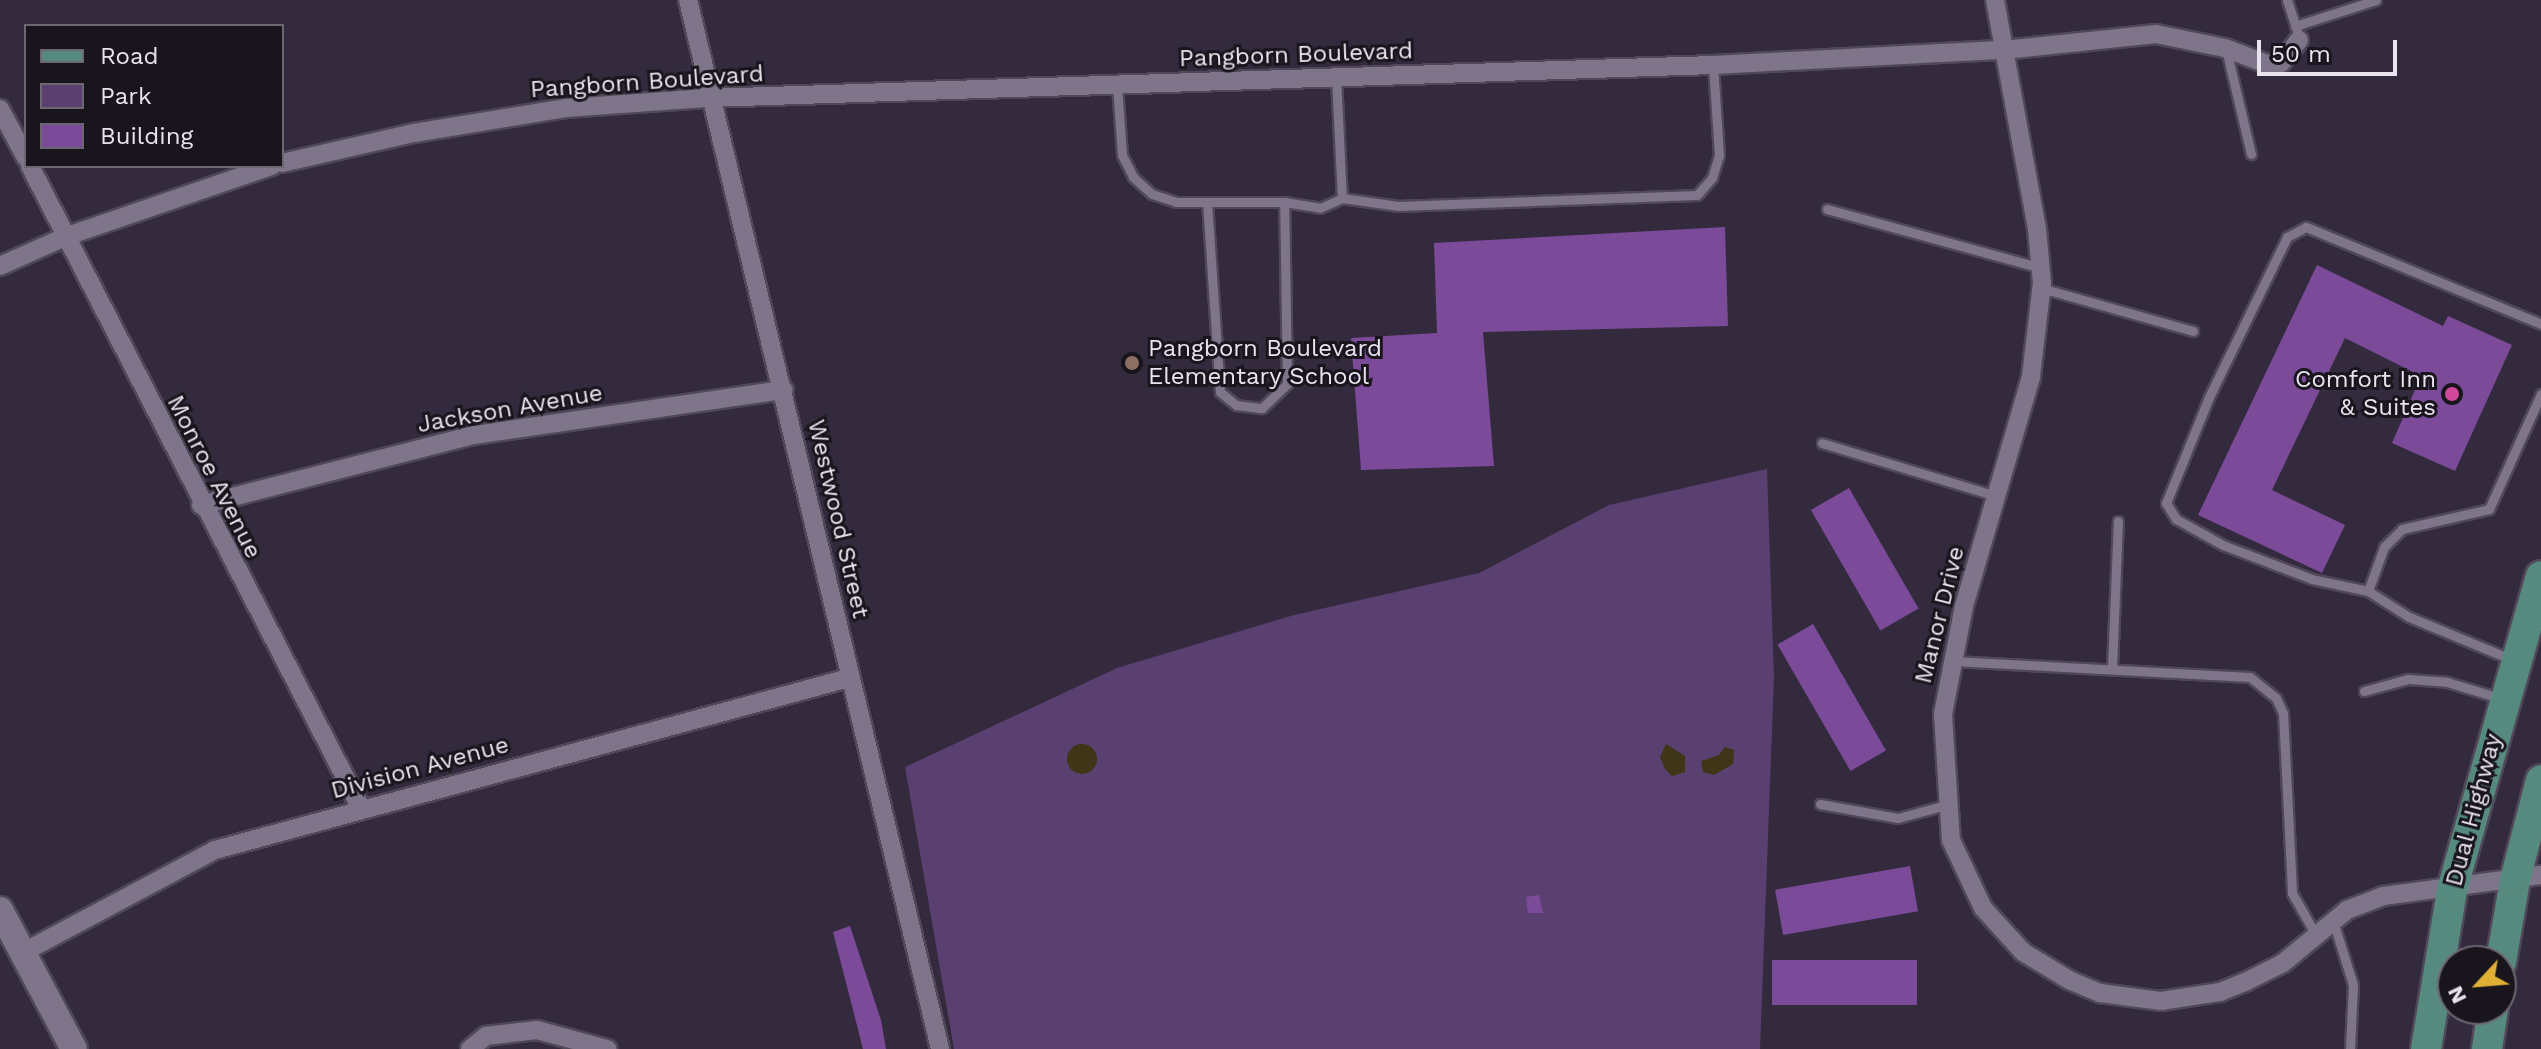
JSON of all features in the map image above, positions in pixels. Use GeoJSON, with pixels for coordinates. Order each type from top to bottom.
{"type":"FeatureCollection","features":[{"type":"Feature","properties":{"kind":"main road","name":"Dual Highway"},"geometry":{"type":"LineString","coordinates":[[2426,1049],[2452,890],[2513,660],[2541,576]]}},
{"type":"Feature","properties":{"kind":"main road"},"geometry":{"type":"LineString","coordinates":[[2506,945],[2528,877],[2541,780]]}},
{"type":"Feature","properties":{"kind":"main road"},"geometry":{"type":"LineString","coordinates":[[0,910],[74,1049]]}},
{"type":"Feature","properties":{"kind":"main road"},"geometry":{"type":"LineString","coordinates":[[2487,1049],[2491,1025]]}},
{"type":"Feature","properties":{"kind":"street","name":"Westwood Street"},"geometry":{"type":"LineString","coordinates":[[688,0],[708,98],[784,390],[849,678],[940,1049]]}},
{"type":"Feature","properties":{"kind":"street","name":"Manor Drive"},"geometry":{"type":"LineString","coordinates":[[1995,0],[2041,268],[2041,288],[2031,377],[1950,661],[1943,714],[1946,805],[1951,840],[1983,908],[2023,952],[2100,993],[2161,1001],[2220,992],[2283,963],[2347,910],[2383,896],[2452,890],[2528,877]]}},
{"type":"Feature","properties":{"kind":"street","name":"Pangborn Boulevard"},"geometry":{"type":"LineString","coordinates":[[284,163],[414,133],[567,108],[708,98],[1713,65],[2004,50],[2156,34],[2225,48],[2267,64],[2281,63],[2297,33]]}},
{"type":"Feature","properties":{"kind":"street"},"geometry":{"type":"LineString","coordinates":[[0,109],[24,154]]}},
{"type":"Feature","properties":{"kind":"street","name":"Monroe Avenue"},"geometry":{"type":"LineString","coordinates":[[31,168],[201,505],[361,808]]}},
{"type":"Feature","properties":{"kind":"street"},"geometry":{"type":"LineString","coordinates":[[0,266],[67,236],[266,168]]}},
{"type":"Feature","properties":{"kind":"street","name":"Jackson Avenue"},"geometry":{"type":"LineString","coordinates":[[201,505],[474,435],[784,390]]}},
{"type":"Feature","properties":{"kind":"street","name":"Division Avenue"},"geometry":{"type":"LineString","coordinates":[[22,953],[215,850],[849,678]]}},
{"type":"Feature","properties":{"kind":"street"},"geometry":{"type":"LineString","coordinates":[[470,1049],[486,1036],[537,1030],[607,1049]]}},
{"type":"Feature","properties":{"kind":"lane"},"geometry":{"type":"LineString","coordinates":[[2287,0],[2297,33],[2376,0]]}},
{"type":"Feature","properties":{"kind":"lane"},"geometry":{"type":"LineString","coordinates":[[2225,48],[2251,154]]}},
{"type":"Feature","properties":{"kind":"lane"},"geometry":{"type":"LineString","coordinates":[[1117,85],[1122,155],[1133,177],[1152,194],[1176,202],[1284,202],[1320,208],[1342,198],[1398,206],[1697,195],[1712,178],[1719,155],[1713,65]]}},
{"type":"Feature","properties":{"kind":"lane"},"geometry":{"type":"LineString","coordinates":[[1336,77],[1342,198]]}},
{"type":"Feature","properties":{"kind":"lane"},"geometry":{"type":"LineString","coordinates":[[1207,202],[1220,392],[1236,405],[1262,408],[1287,384],[1284,202]]}},
{"type":"Feature","properties":{"kind":"lane"},"geometry":{"type":"LineString","coordinates":[[1827,209],[2041,268]]}},
{"type":"Feature","properties":{"kind":"lane"},"geometry":{"type":"LineString","coordinates":[[2513,660],[2409,617],[2368,591],[2312,579],[2223,545],[2176,519],[2166,503],[2209,397],[2287,237],[2306,227],[2541,324]]}},
{"type":"Feature","properties":{"kind":"lane"},"geometry":{"type":"LineString","coordinates":[[2041,288],[2193,331]]}},
{"type":"Feature","properties":{"kind":"lane"},"geometry":{"type":"LineString","coordinates":[[2368,591],[2384,547],[2402,529],[2489,509],[2541,394]]}},
{"type":"Feature","properties":{"kind":"lane"},"geometry":{"type":"LineString","coordinates":[[1822,443],[1996,496]]}},
{"type":"Feature","properties":{"kind":"lane"},"geometry":{"type":"LineString","coordinates":[[2112,668],[2118,521]]}},
{"type":"Feature","properties":{"kind":"lane"},"geometry":{"type":"LineString","coordinates":[[1950,661],[2250,677],[2276,698],[2283,713],[2292,893],[2316,935]]}},
{"type":"Feature","properties":{"kind":"lane"},"geometry":{"type":"LineString","coordinates":[[2364,691],[2408,679],[2434,681],[2503,699]]}},
{"type":"Feature","properties":{"kind":"lane"},"geometry":{"type":"LineString","coordinates":[[1820,804],[1898,818],[1946,805]]}},
{"type":"Feature","properties":{"kind":"lane"},"geometry":{"type":"LineString","coordinates":[[2333,921],[2353,985],[2350,1049]]}},
{"type":"Feature","properties":{"kind":"green space"},"geometry":{"type":"Polygon","coordinates":[[[1767,469],[1774,678],[1760,1049],[954,1049],[905,767],[1117,668],[1294,615],[1479,573],[1609,505],[1767,469]]]}},
{"type":"Feature","properties":{"kind":"sand"},"geometry":{"type":"Polygon","coordinates":[[[1082,744],[1092,749],[1097,759],[1092,769],[1082,774],[1072,769],[1067,759],[1072,749],[1082,744]]]}},
{"type":"Feature","properties":{"kind":"sand"},"geometry":{"type":"Polygon","coordinates":[[[1666,744],[1685,756],[1685,772],[1672,776],[1665,769],[1660,757],[1666,744]]]}},
{"type":"Feature","properties":{"kind":"sand"},"geometry":{"type":"Polygon","coordinates":[[[1725,747],[1734,750],[1733,764],[1714,775],[1703,772],[1701,761],[1719,755],[1725,747]]]}},
{"type":"Feature","properties":{"kind":"building"},"geometry":{"type":"Polygon","coordinates":[[[1725,227],[1728,326],[1483,332],[1494,466],[1361,470],[1351,338],[1437,333],[1434,243],[1725,227]]]}},
{"type":"Feature","properties":{"kind":"building"},"geometry":{"type":"Polygon","coordinates":[[[2317,265],[2443,326],[2448,316],[2512,345],[2455,471],[2392,443],[2421,376],[2345,338],[2272,490],[2345,525],[2322,573],[2198,515],[2317,265]]]}},
{"type":"Feature","properties":{"kind":"building"},"geometry":{"type":"Polygon","coordinates":[[[1849,488],[1918,608],[1880,630],[1811,510],[1849,488]]]}},
{"type":"Feature","properties":{"kind":"building"},"geometry":{"type":"Polygon","coordinates":[[[1813,624],[1886,750],[1850,771],[1777,644],[1813,624]]]}},
{"type":"Feature","properties":{"kind":"building"},"geometry":{"type":"Polygon","coordinates":[[[1910,866],[1918,911],[1783,935],[1775,890],[1910,866]]]}},
{"type":"Feature","properties":{"kind":"building"},"geometry":{"type":"Polygon","coordinates":[[[1539,895],[1543,913],[1528,913],[1526,897],[1539,895]]]}},
{"type":"Feature","properties":{"kind":"building"},"geometry":{"type":"Polygon","coordinates":[[[850,926],[881,1020],[886,1049],[863,1049],[833,932],[850,926]]]}},
{"type":"Feature","properties":{"kind":"building"},"geometry":{"type":"Polygon","coordinates":[[[1772,960],[1917,960],[1917,1005],[1772,1005],[1772,960]]]}},
{"type":"Feature","properties":{"kind":"place","name":"Pangborn Boulevard Elementary School"},"geometry":{"type":"Point","coordinates":[1132,363]}},
{"type":"Feature","properties":{"kind":"place","name":"Comfort Inn & Suites"},"geometry":{"type":"Point","coordinates":[2452,394]}}]}
